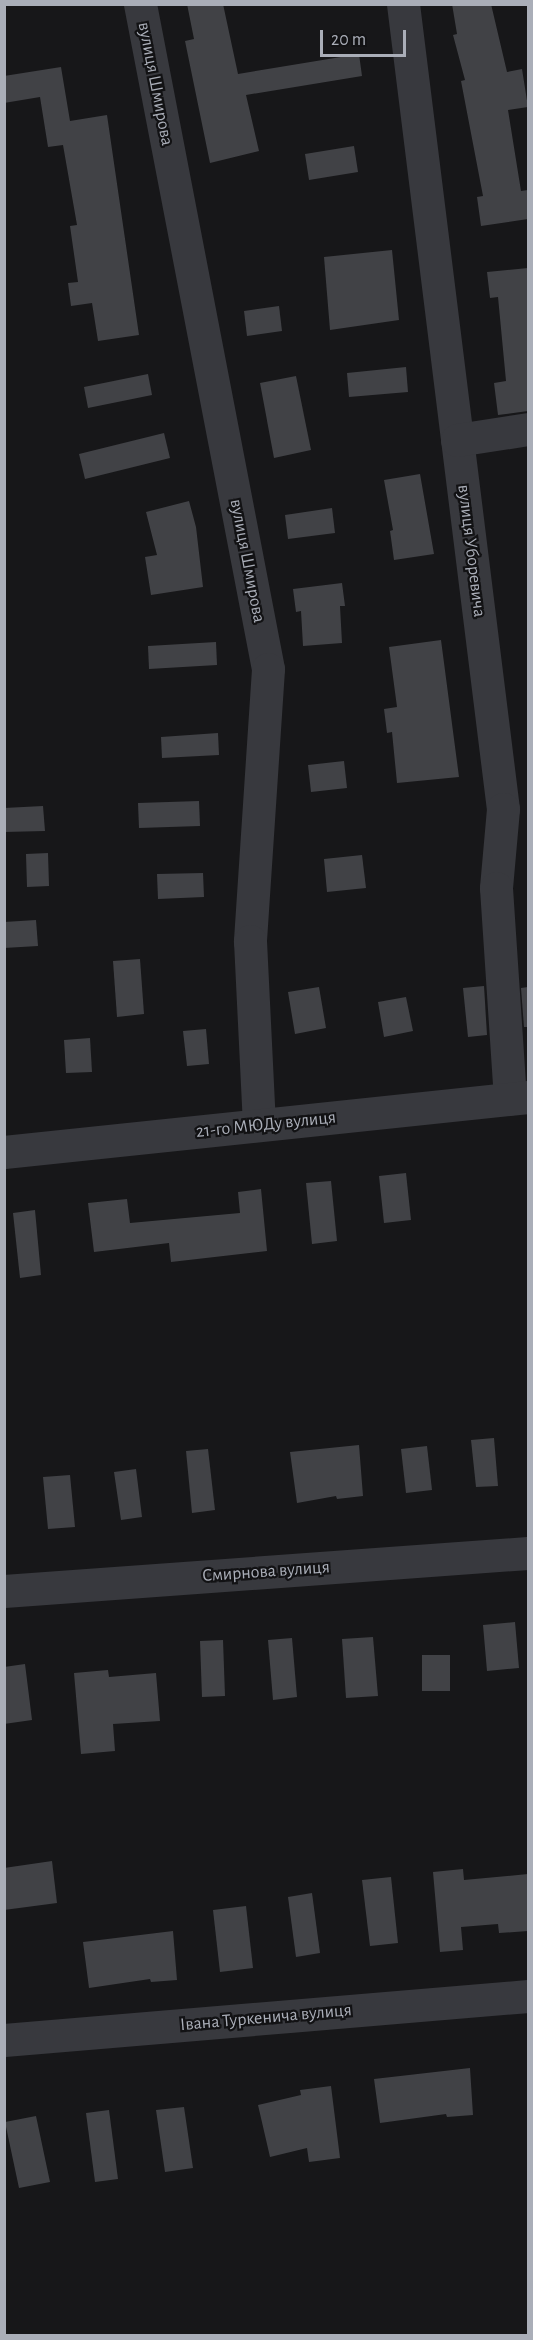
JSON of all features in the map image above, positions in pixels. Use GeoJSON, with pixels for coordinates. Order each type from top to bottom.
{"type":"FeatureCollection","features":[{"type":"Feature","properties":{"kind":"street","name":"вулиця Шмирова"},"geometry":{"type":"LineString","coordinates":[[140,4],[268,669],[250,941],[259,1125]]}},
{"type":"Feature","properties":{"kind":"street","name":"вулиця Уборевича"},"geometry":{"type":"LineString","coordinates":[[403,4],[503,809],[496,888],[519,1098]]}},
{"type":"Feature","properties":{"kind":"street"},"geometry":{"type":"LineString","coordinates":[[457,440],[528,429]]}},
{"type":"Feature","properties":{"kind":"street","name":"21-го МЮДу вулиця"},"geometry":{"type":"LineString","coordinates":[[4,1152],[519,1098]]}},
{"type":"Feature","properties":{"kind":"street","name":"Смирнова вулиця"},"geometry":{"type":"LineString","coordinates":[[4,1591],[528,1553]]}},
{"type":"Feature","properties":{"kind":"street","name":"Івана Туркенича вулиця"},"geometry":{"type":"LineString","coordinates":[[4,2040],[528,1996]]}},
{"type":"Feature","properties":{"kind":"building"},"geometry":{"type":"Polygon","coordinates":[[[187,4],[223,4],[238,74],[359,54],[362,76],[246,95],[259,151],[210,163],[185,41],[194,39],[187,4]]]}},
{"type":"Feature","properties":{"kind":"building"},"geometry":{"type":"Polygon","coordinates":[[[452,4],[491,4],[507,72],[522,69],[528,107],[508,110],[521,191],[528,190],[528,219],[481,226],[477,197],[483,196],[461,81],[465,80],[453,35],[457,34],[452,4]]]}},
{"type":"Feature","properties":{"kind":"building"},"geometry":{"type":"Polygon","coordinates":[[[61,67],[70,121],[107,115],[139,335],[98,341],[92,303],[71,306],[68,283],[78,282],[70,226],[77,225],[63,145],[48,147],[40,97],[4,103],[4,76],[61,67]]]}},
{"type":"Feature","properties":{"kind":"building"},"geometry":{"type":"Polygon","coordinates":[[[354,146],[358,172],[309,180],[305,154],[354,146]]]}},
{"type":"Feature","properties":{"kind":"building"},"geometry":{"type":"Polygon","coordinates":[[[392,250],[399,320],[330,330],[324,257],[392,250]]]}},
{"type":"Feature","properties":{"kind":"building"},"geometry":{"type":"Polygon","coordinates":[[[528,268],[528,411],[498,415],[494,383],[506,381],[498,297],[490,298],[487,272],[528,268]]]}},
{"type":"Feature","properties":{"kind":"building"},"geometry":{"type":"Polygon","coordinates":[[[279,306],[282,331],[247,336],[244,311],[279,306]]]}},
{"type":"Feature","properties":{"kind":"building"},"geometry":{"type":"Polygon","coordinates":[[[406,367],[408,392],[349,397],[347,373],[406,367]]]}},
{"type":"Feature","properties":{"kind":"building"},"geometry":{"type":"Polygon","coordinates":[[[148,374],[152,395],[88,408],[84,387],[148,374]]]}},
{"type":"Feature","properties":{"kind":"building"},"geometry":{"type":"Polygon","coordinates":[[[296,376],[311,450],[274,458],[260,383],[296,376]]]}},
{"type":"Feature","properties":{"kind":"building"},"geometry":{"type":"Polygon","coordinates":[[[164,433],[170,458],[85,479],[79,454],[164,433]]]}},
{"type":"Feature","properties":{"kind":"building"},"geometry":{"type":"Polygon","coordinates":[[[420,474],[434,554],[394,560],[390,531],[393,530],[384,480],[420,474]]]}},
{"type":"Feature","properties":{"kind":"building"},"geometry":{"type":"Polygon","coordinates":[[[189,501],[196,527],[203,587],[151,595],[145,557],[157,555],[146,512],[189,501]]]}},
{"type":"Feature","properties":{"kind":"building"},"geometry":{"type":"Polygon","coordinates":[[[332,508],[335,533],[288,539],[285,515],[332,508]]]}},
{"type":"Feature","properties":{"kind":"building"},"geometry":{"type":"Polygon","coordinates":[[[342,583],[345,606],[340,606],[342,643],[303,646],[301,611],[296,612],[293,589],[342,583]]]}},
{"type":"Feature","properties":{"kind":"building"},"geometry":{"type":"Polygon","coordinates":[[[441,640],[459,777],[397,783],[392,732],[387,733],[384,709],[397,707],[389,647],[441,640]]]}},
{"type":"Feature","properties":{"kind":"building"},"geometry":{"type":"Polygon","coordinates":[[[216,642],[217,665],[149,669],[148,646],[216,642]]]}},
{"type":"Feature","properties":{"kind":"building"},"geometry":{"type":"Polygon","coordinates":[[[218,733],[219,755],[162,758],[161,737],[218,733]]]}},
{"type":"Feature","properties":{"kind":"building"},"geometry":{"type":"Polygon","coordinates":[[[344,761],[347,788],[311,792],[308,765],[344,761]]]}},
{"type":"Feature","properties":{"kind":"building"},"geometry":{"type":"Polygon","coordinates":[[[199,801],[200,826],[139,828],[138,803],[199,801]]]}},
{"type":"Feature","properties":{"kind":"building"},"geometry":{"type":"Polygon","coordinates":[[[43,806],[45,831],[4,832],[4,808],[43,806]]]}},
{"type":"Feature","properties":{"kind":"building"},"geometry":{"type":"Polygon","coordinates":[[[48,853],[49,886],[27,887],[26,854],[48,853]]]}},
{"type":"Feature","properties":{"kind":"building"},"geometry":{"type":"Polygon","coordinates":[[[362,855],[366,888],[327,892],[324,859],[362,855]]]}},
{"type":"Feature","properties":{"kind":"building"},"geometry":{"type":"Polygon","coordinates":[[[203,873],[204,897],[158,899],[157,874],[203,873]]]}},
{"type":"Feature","properties":{"kind":"building"},"geometry":{"type":"Polygon","coordinates":[[[36,920],[38,946],[4,948],[4,922],[36,920]]]}},
{"type":"Feature","properties":{"kind":"building"},"geometry":{"type":"Polygon","coordinates":[[[140,959],[144,1014],[117,1017],[113,961],[140,959]]]}},
{"type":"Feature","properties":{"kind":"building"},"geometry":{"type":"Polygon","coordinates":[[[484,986],[487,1035],[468,1037],[463,988],[484,986]]]}},
{"type":"Feature","properties":{"kind":"building"},"geometry":{"type":"Polygon","coordinates":[[[319,987],[326,1028],[295,1034],[288,992],[319,987]]]}},
{"type":"Feature","properties":{"kind":"building"},"geometry":{"type":"Polygon","coordinates":[[[528,987],[528,1027],[524,1027],[521,988],[528,987]]]}},
{"type":"Feature","properties":{"kind":"building"},"geometry":{"type":"Polygon","coordinates":[[[406,997],[413,1031],[384,1037],[378,1002],[406,997]]]}},
{"type":"Feature","properties":{"kind":"building"},"geometry":{"type":"Polygon","coordinates":[[[206,1029],[209,1064],[187,1066],[183,1031],[206,1029]]]}},
{"type":"Feature","properties":{"kind":"building"},"geometry":{"type":"Polygon","coordinates":[[[90,1038],[92,1072],[66,1073],[64,1040],[90,1038]]]}},
{"type":"Feature","properties":{"kind":"building"},"geometry":{"type":"Polygon","coordinates":[[[406,1173],[411,1220],[384,1223],[379,1176],[406,1173]]]}},
{"type":"Feature","properties":{"kind":"building"},"geometry":{"type":"Polygon","coordinates":[[[331,1181],[337,1241],[312,1244],[306,1183],[331,1181]]]}},
{"type":"Feature","properties":{"kind":"building"},"geometry":{"type":"Polygon","coordinates":[[[261,1189],[267,1251],[171,1262],[169,1243],[94,1252],[88,1203],[127,1199],[130,1223],[240,1213],[238,1192],[261,1189]]]}},
{"type":"Feature","properties":{"kind":"building"},"geometry":{"type":"Polygon","coordinates":[[[35,1210],[41,1275],[20,1278],[13,1213],[35,1210]]]}},
{"type":"Feature","properties":{"kind":"building"},"geometry":{"type":"Polygon","coordinates":[[[494,1438],[498,1486],[476,1487],[471,1440],[494,1438]]]}},
{"type":"Feature","properties":{"kind":"building"},"geometry":{"type":"Polygon","coordinates":[[[359,1445],[363,1496],[337,1499],[336,1496],[297,1503],[290,1452],[359,1445]]]}},
{"type":"Feature","properties":{"kind":"building"},"geometry":{"type":"Polygon","coordinates":[[[427,1446],[432,1490],[406,1493],[401,1449],[427,1446]]]}},
{"type":"Feature","properties":{"kind":"building"},"geometry":{"type":"Polygon","coordinates":[[[208,1449],[215,1510],[192,1513],[186,1451],[208,1449]]]}},
{"type":"Feature","properties":{"kind":"building"},"geometry":{"type":"Polygon","coordinates":[[[136,1469],[142,1517],[121,1520],[114,1472],[136,1469]]]}},
{"type":"Feature","properties":{"kind":"building"},"geometry":{"type":"Polygon","coordinates":[[[70,1475],[75,1527],[48,1529],[43,1477],[70,1475]]]}},
{"type":"Feature","properties":{"kind":"building"},"geometry":{"type":"Polygon","coordinates":[[[515,1622],[519,1668],[487,1671],[483,1625],[515,1622]]]}},
{"type":"Feature","properties":{"kind":"building"},"geometry":{"type":"Polygon","coordinates":[[[373,1637],[378,1696],[346,1698],[342,1639],[373,1637]]]}},
{"type":"Feature","properties":{"kind":"building"},"geometry":{"type":"Polygon","coordinates":[[[292,1638],[297,1697],[273,1700],[268,1640],[292,1638]]]}},
{"type":"Feature","properties":{"kind":"building"},"geometry":{"type":"Polygon","coordinates":[[[223,1640],[225,1696],[202,1697],[200,1641],[223,1640]]]}},
{"type":"Feature","properties":{"kind":"building"},"geometry":{"type":"Polygon","coordinates":[[[422,1655],[450,1655],[450,1691],[422,1691],[422,1655]]]}},
{"type":"Feature","properties":{"kind":"building"},"geometry":{"type":"Polygon","coordinates":[[[25,1664],[32,1720],[4,1724],[4,1667],[25,1664]]]}},
{"type":"Feature","properties":{"kind":"building"},"geometry":{"type":"Polygon","coordinates":[[[108,1670],[109,1677],[156,1673],[160,1721],[113,1724],[115,1751],[81,1754],[74,1673],[108,1670]]]}},
{"type":"Feature","properties":{"kind":"building"},"geometry":{"type":"Polygon","coordinates":[[[52,1861],[57,1903],[4,1910],[4,1868],[52,1861]]]}},
{"type":"Feature","properties":{"kind":"building"},"geometry":{"type":"Polygon","coordinates":[[[463,1869],[464,1880],[528,1874],[528,1931],[499,1933],[498,1924],[461,1927],[463,1950],[440,1952],[433,1872],[463,1869]]]}},
{"type":"Feature","properties":{"kind":"building"},"geometry":{"type":"Polygon","coordinates":[[[391,1877],[398,1943],[370,1946],[362,1880],[391,1877]]]}},
{"type":"Feature","properties":{"kind":"building"},"geometry":{"type":"Polygon","coordinates":[[[312,1893],[320,1953],[296,1957],[288,1897],[312,1893]]]}},
{"type":"Feature","properties":{"kind":"building"},"geometry":{"type":"Polygon","coordinates":[[[246,1906],[253,1968],[220,1972],[213,1910],[246,1906]]]}},
{"type":"Feature","properties":{"kind":"building"},"geometry":{"type":"Polygon","coordinates":[[[173,1931],[177,1980],[151,1982],[150,1979],[89,1988],[83,1942],[173,1931]]]}},
{"type":"Feature","properties":{"kind":"building"},"geometry":{"type":"Polygon","coordinates":[[[470,2068],[473,2115],[447,2117],[446,2114],[380,2123],[374,2079],[470,2068]]]}},
{"type":"Feature","properties":{"kind":"building"},"geometry":{"type":"Polygon","coordinates":[[[331,2086],[340,2158],[309,2162],[307,2148],[270,2157],[258,2105],[301,2095],[300,2090],[331,2086]]]}},
{"type":"Feature","properties":{"kind":"building"},"geometry":{"type":"Polygon","coordinates":[[[184,2107],[193,2168],[165,2172],[156,2110],[184,2107]]]}},
{"type":"Feature","properties":{"kind":"building"},"geometry":{"type":"Polygon","coordinates":[[[109,2110],[118,2179],[95,2182],[86,2113],[109,2110]]]}},
{"type":"Feature","properties":{"kind":"building"},"geometry":{"type":"Polygon","coordinates":[[[36,2116],[50,2182],[19,2188],[5,2122],[36,2116]]]}}]}
